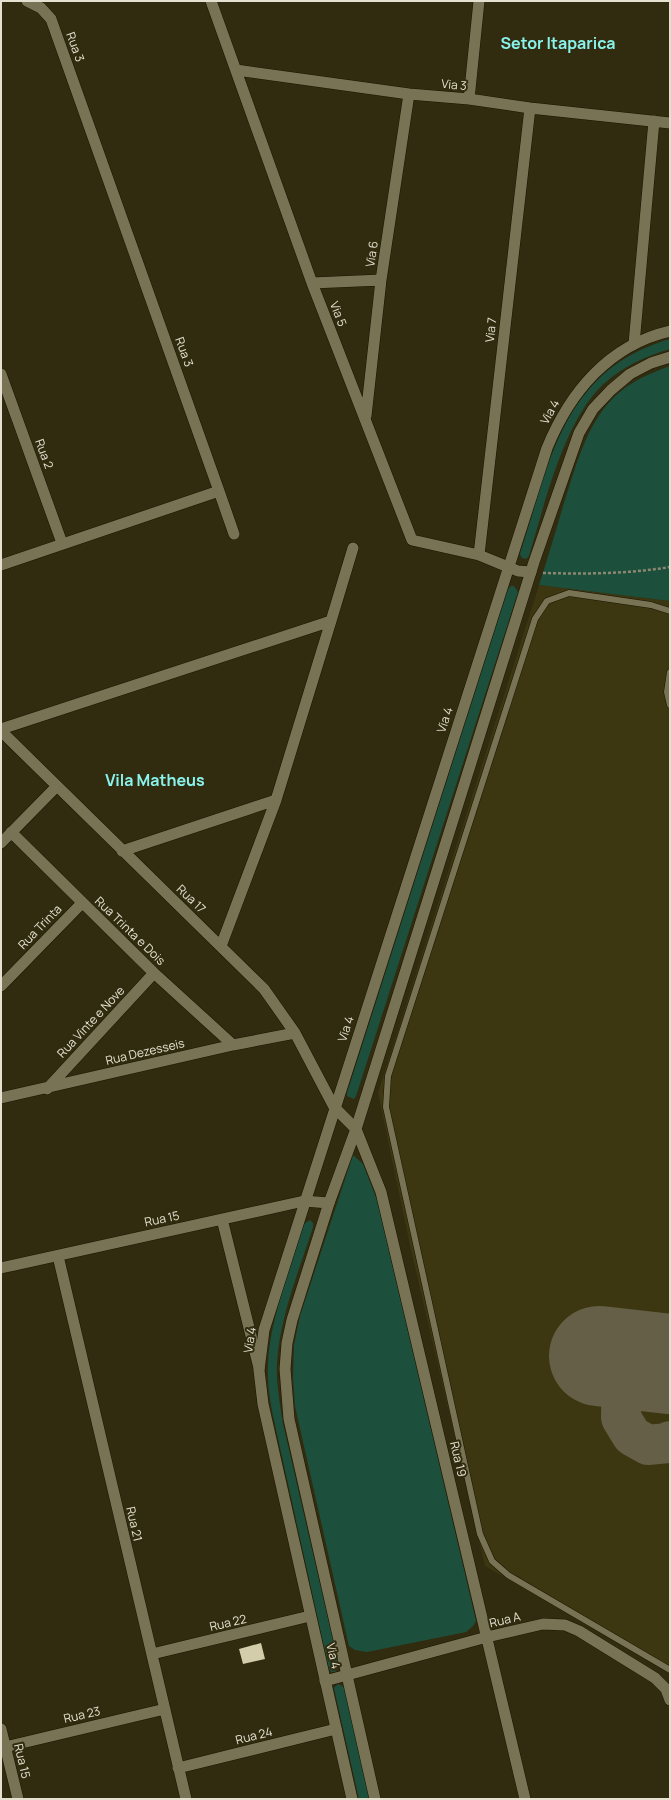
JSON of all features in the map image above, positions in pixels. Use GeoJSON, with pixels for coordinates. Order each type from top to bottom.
{"type":"FeatureCollection","features":[{"type":"Feature","properties":{"kind":"street","name":"Rua 3"},"geometry":{"type":"LineString","coordinates":[[27,1],[40,8],[51,19],[234,534]]}},
{"type":"Feature","properties":{"kind":"street","name":"Via 5"},"geometry":{"type":"LineString","coordinates":[[211,1],[312,283],[412,540],[479,555],[518,571],[532,572]]}},
{"type":"Feature","properties":{"kind":"street"},"geometry":{"type":"LineString","coordinates":[[468,99],[479,1]]}},
{"type":"Feature","properties":{"kind":"street","name":"Via 3"},"geometry":{"type":"LineString","coordinates":[[236,70],[409,94],[468,99],[530,108],[670,123]]}},
{"type":"Feature","properties":{"kind":"street","name":"Via 6"},"geometry":{"type":"LineString","coordinates":[[365,419],[381,280],[409,94]]}},
{"type":"Feature","properties":{"kind":"street","name":"Via 7"},"geometry":{"type":"LineString","coordinates":[[479,555],[530,108]]}},
{"type":"Feature","properties":{"kind":"street"},"geometry":{"type":"LineString","coordinates":[[634,344],[654,121]]}},
{"type":"Feature","properties":{"kind":"street"},"geometry":{"type":"LineString","coordinates":[[312,283],[381,280]]}},
{"type":"Feature","properties":{"kind":"street","name":"Via 4"},"geometry":{"type":"LineString","coordinates":[[352,1799],[263,1404],[259,1370],[264,1330],[507,567],[556,427],[584,383],[605,363],[634,344],[670,332]]}},
{"type":"Feature","properties":{"kind":"street","name":"Via 4"},"geometry":{"type":"LineString","coordinates":[[375,1799],[290,1425],[286,1393],[287,1343],[292,1320],[329,1202],[356,1129],[568,461],[579,433],[593,409],[611,390],[630,374],[651,363],[670,357]]}},
{"type":"Feature","properties":{"kind":"street","name":"Rua 2"},"geometry":{"type":"LineString","coordinates":[[1,374],[62,543]]}},
{"type":"Feature","properties":{"kind":"street"},"geometry":{"type":"LineString","coordinates":[[1,565],[62,543],[219,491]]}},
{"type":"Feature","properties":{"kind":"street"},"geometry":{"type":"LineString","coordinates":[[221,946],[276,800],[332,621],[353,548]]}},
{"type":"Feature","properties":{"kind":"street"},"geometry":{"type":"LineString","coordinates":[[1,730],[332,621]]}},
{"type":"Feature","properties":{"kind":"street","name":"Rua 17"},"geometry":{"type":"LineString","coordinates":[[1,730],[122,851],[264,989],[295,1033],[334,1107],[356,1129]]}},
{"type":"Feature","properties":{"kind":"street"},"geometry":{"type":"LineString","coordinates":[[1,843],[57,786]]}},
{"type":"Feature","properties":{"kind":"street"},"geometry":{"type":"LineString","coordinates":[[122,851],[276,800]]}},
{"type":"Feature","properties":{"kind":"street","name":"Rua Trinta e Dois"},"geometry":{"type":"LineString","coordinates":[[11,832],[154,973],[233,1045]]}},
{"type":"Feature","properties":{"kind":"street","name":"Rua Trinta"},"geometry":{"type":"LineString","coordinates":[[1,986],[82,903]]}},
{"type":"Feature","properties":{"kind":"street","name":"Rua Vinte e Nove"},"geometry":{"type":"LineString","coordinates":[[47,1089],[154,973]]}},
{"type":"Feature","properties":{"kind":"street","name":"Rua Dezesseis"},"geometry":{"type":"LineString","coordinates":[[1,1098],[47,1089],[233,1045],[295,1033]]}},
{"type":"Feature","properties":{"kind":"street","name":"Rua 19"},"geometry":{"type":"LineString","coordinates":[[356,1129],[381,1192],[525,1799]]}},
{"type":"Feature","properties":{"kind":"street","name":"Rua 15"},"geometry":{"type":"LineString","coordinates":[[1,1268],[304,1201],[329,1202]]}},
{"type":"Feature","properties":{"kind":"street"},"geometry":{"type":"LineString","coordinates":[[222,1219],[259,1370]]}},
{"type":"Feature","properties":{"kind":"street","name":"Rua 21"},"geometry":{"type":"LineString","coordinates":[[58,1256],[186,1799]]}},
{"type":"Feature","properties":{"kind":"street","name":"Rua 22"},"geometry":{"type":"LineString","coordinates":[[152,1654],[310,1616]]}},
{"type":"Feature","properties":{"kind":"street","name":"Rua A"},"geometry":{"type":"LineString","coordinates":[[325,1680],[487,1637],[543,1624],[565,1625],[579,1631],[655,1678],[666,1689],[670,1700]]}},
{"type":"Feature","properties":{"kind":"street","name":"Rua 23"},"geometry":{"type":"LineString","coordinates":[[5,1747],[165,1709]]}},
{"type":"Feature","properties":{"kind":"street","name":"Rua 15"},"geometry":{"type":"LineString","coordinates":[[1,1729],[18,1799]]}},
{"type":"Feature","properties":{"kind":"street","name":"Rua 24"},"geometry":{"type":"LineString","coordinates":[[178,1768],[336,1729]]}},
{"type":"Feature","properties":{"kind":"lane"},"geometry":{"type":"LineString","coordinates":[[670,611],[651,605],[569,592],[547,601],[535,620],[388,1076],[386,1106],[480,1534],[492,1561],[508,1575],[670,1670]]}},
{"type":"Feature","properties":{"kind":"lane"},"geometry":{"type":"LineString","coordinates":[[670,672],[667,692],[670,705]]}},
{"type":"Feature","properties":{"kind":"path"},"geometry":{"type":"LineString","coordinates":[[532,572],[577,574],[641,572],[670,567]]}},
{"type":"Feature","properties":{"kind":"shaded area"},"geometry":{"type":"Polygon","coordinates":[[[539,585],[670,601],[670,1674],[485,1566],[411,1250],[378,1093],[539,585]]]}},
{"type":"Feature","properties":{"kind":"green space"},"geometry":{"type":"Polygon","coordinates":[[[670,339],[670,349],[649,356],[629,366],[611,378],[595,393],[583,409],[572,428],[563,449],[529,556],[526,559],[522,558],[520,554],[552,453],[566,423],[583,396],[606,373],[634,353],[670,339]]]}},
{"type":"Feature","properties":{"kind":"green space"},"geometry":{"type":"Polygon","coordinates":[[[670,366],[670,601],[539,585],[578,461],[596,420],[614,397],[633,382],[670,366]]]}},
{"type":"Feature","properties":{"kind":"green space"},"geometry":{"type":"Polygon","coordinates":[[[511,586],[514,586],[518,592],[354,1099],[347,1096],[347,1093],[508,589],[511,586]]]}},
{"type":"Feature","properties":{"kind":"green space"},"geometry":{"type":"Polygon","coordinates":[[[353,1155],[363,1164],[377,1200],[476,1621],[466,1632],[367,1652],[355,1650],[349,1646],[295,1406],[293,1378],[294,1345],[300,1316],[353,1155]]]}},
{"type":"Feature","properties":{"kind":"green space"},"geometry":{"type":"Polygon","coordinates":[[[310,1220],[313,1223],[313,1227],[291,1294],[282,1328],[277,1363],[277,1378],[283,1424],[339,1666],[335,1672],[331,1672],[329,1669],[273,1413],[268,1377],[270,1346],[277,1311],[304,1224],[310,1220]]]}},
{"type":"Feature","properties":{"kind":"green space"},"geometry":{"type":"Polygon","coordinates":[[[338,1684],[344,1687],[370,1799],[359,1799],[334,1688],[338,1684]]]}},
{"type":"Feature","properties":{"kind":"building"},"geometry":{"type":"Polygon","coordinates":[[[261,1643],[265,1659],[243,1664],[239,1649],[261,1643]]]}},
{"type":"Feature","properties":{"kind":"taxiway"},"geometry":{"type":"LineString","coordinates":[[622,1359],[621,1418],[632,1436],[648,1445],[668,1443],[670,1441]]}},
{"type":"Feature","properties":{"kind":"runway"},"geometry":{"type":"LineString","coordinates":[[599,1356],[670,1364]]}},
{"type":"Feature","properties":{"kind":"district","name":"Setor Itaparica"},"geometry":{"type":"Point","coordinates":[558,43]}},
{"type":"Feature","properties":{"kind":"district","name":"Vila Matheus"},"geometry":{"type":"Point","coordinates":[155,780]}}]}
